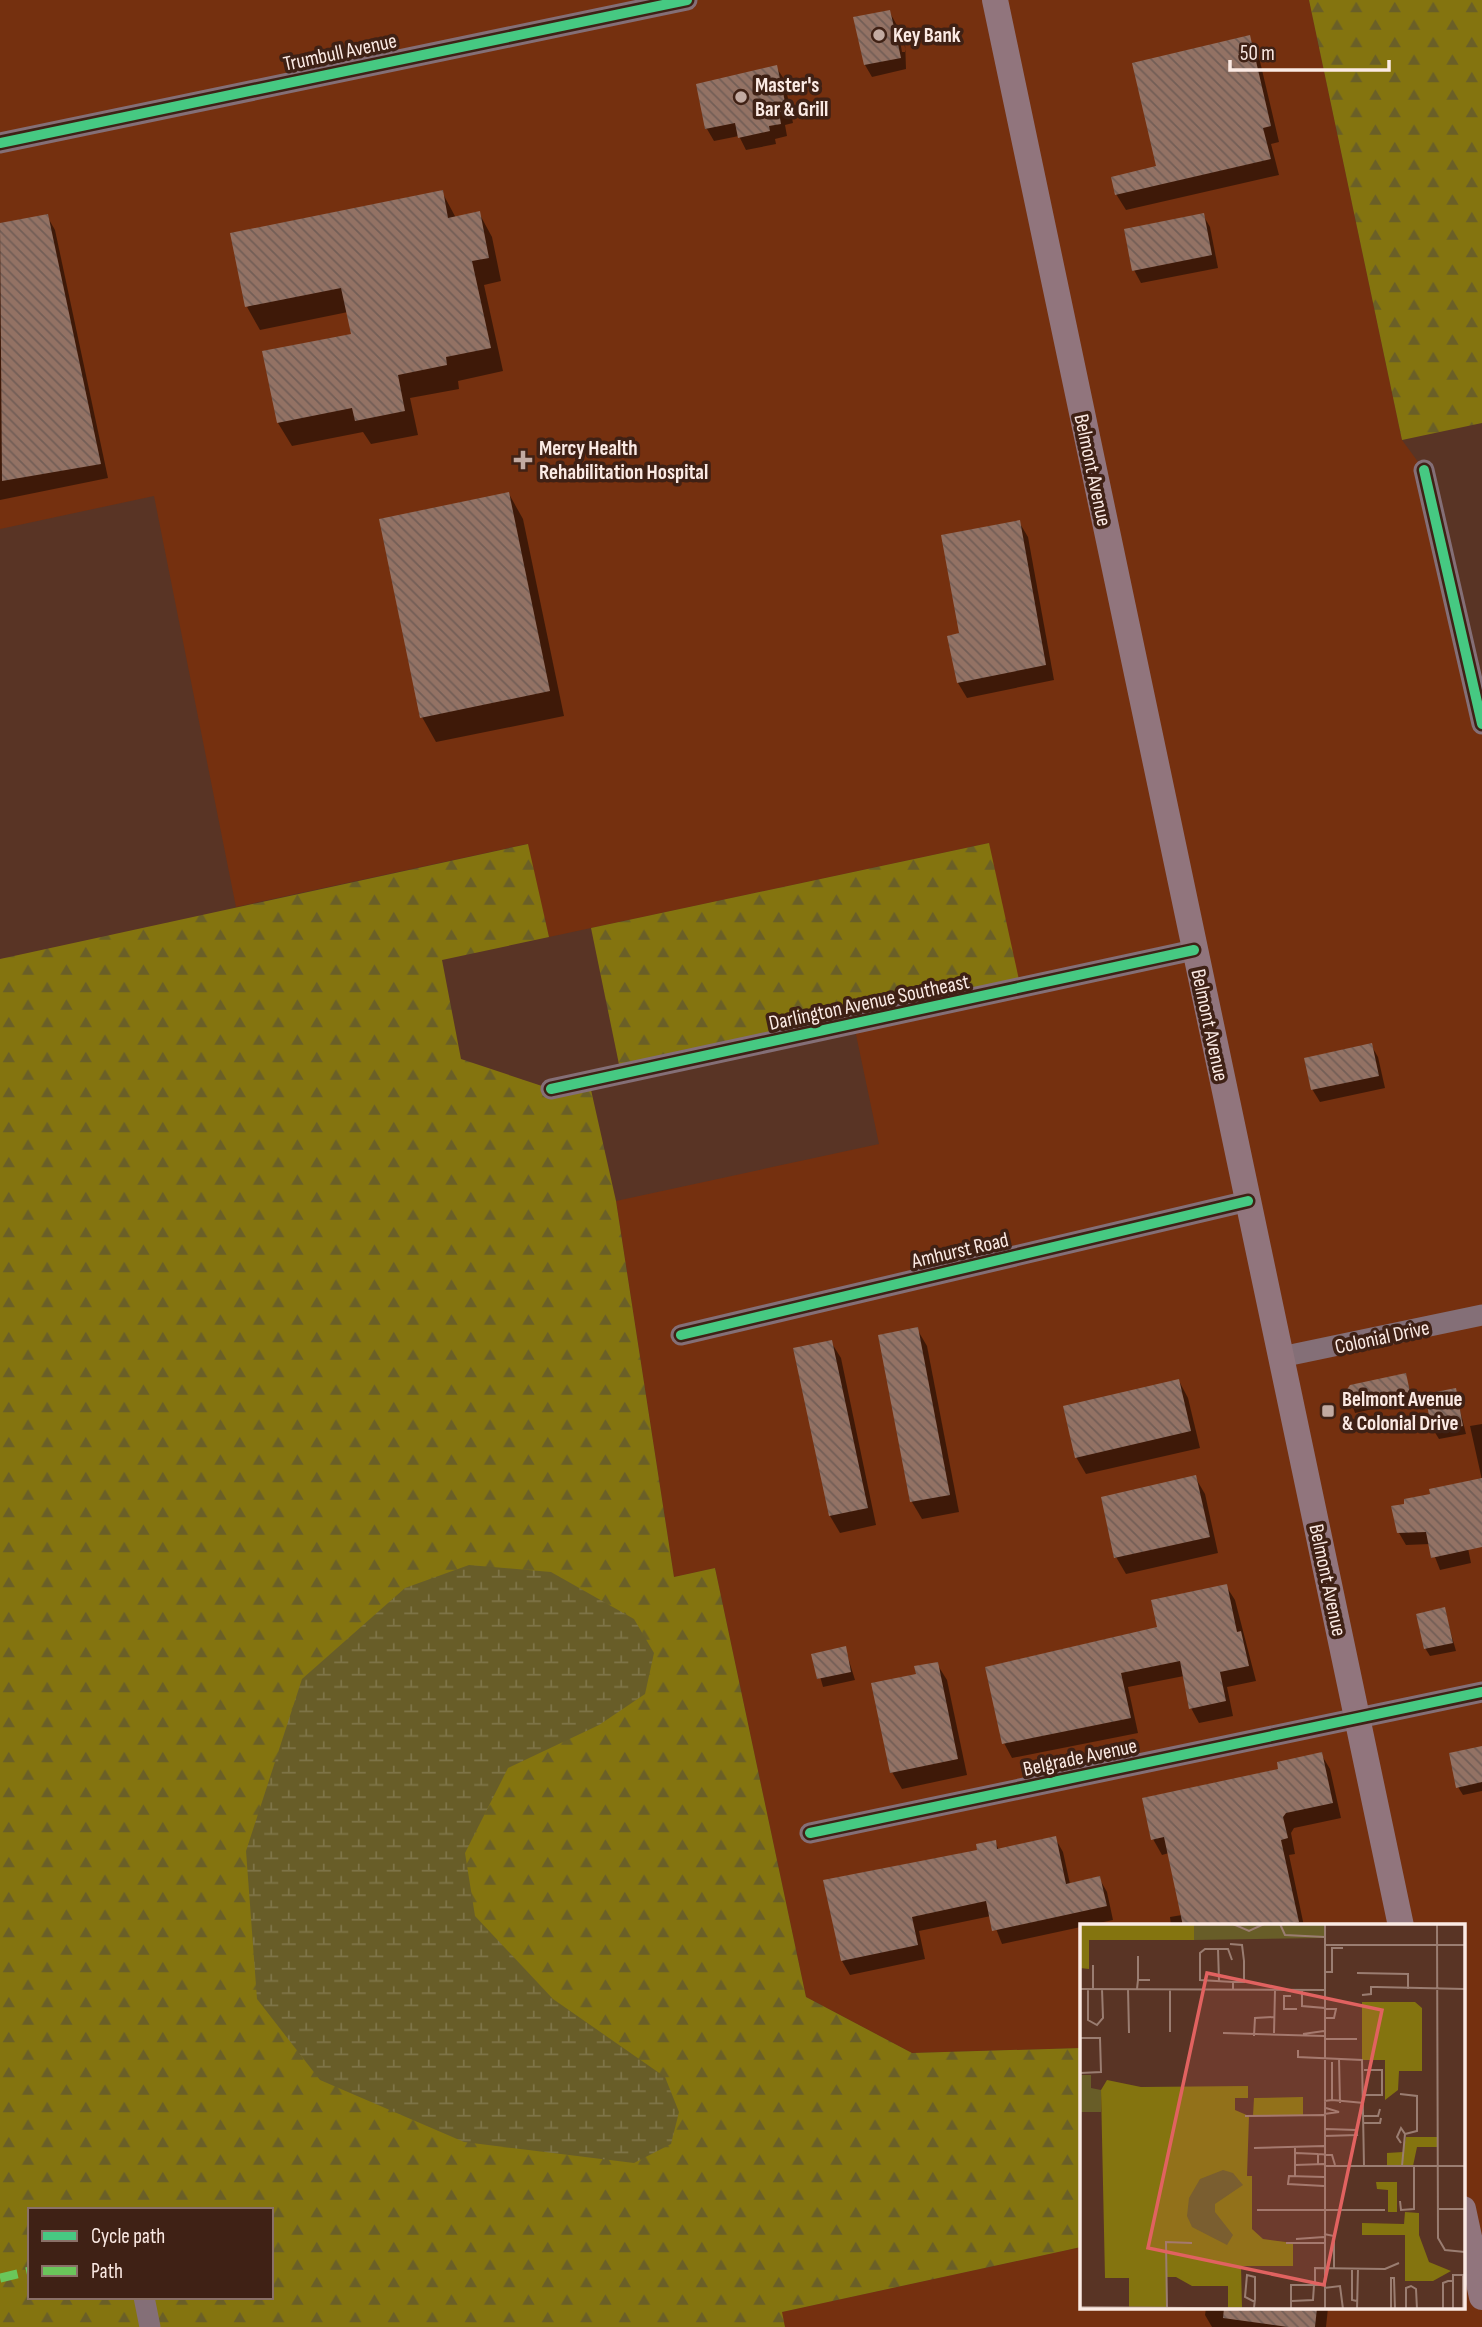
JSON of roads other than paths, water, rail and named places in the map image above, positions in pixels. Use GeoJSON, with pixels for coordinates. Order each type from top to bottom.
{"type":"FeatureCollection","features":[{"type":"Feature","properties":{"kind":"main road","name":"Belmont Avenue"},"geometry":{"type":"LineString","coordinates":[[995,0],[1401,1924]]}},
{"type":"Feature","properties":{"kind":"main road"},"geometry":{"type":"LineString","coordinates":[[1464,2214],[1482,2297]]}},
{"type":"Feature","properties":{"kind":"street","name":"Trumbull Avenue"},"geometry":{"type":"LineString","coordinates":[[0,143],[687,0]]}},
{"type":"Feature","properties":{"kind":"street"},"geometry":{"type":"LineString","coordinates":[[1424,470],[1482,724]]}},
{"type":"Feature","properties":{"kind":"street","name":"Darlington Avenue Southeast"},"geometry":{"type":"LineString","coordinates":[[551,1089],[1194,950]]}},
{"type":"Feature","properties":{"kind":"street","name":"Amhurst Road"},"geometry":{"type":"LineString","coordinates":[[681,1335],[1248,1201]]}},
{"type":"Feature","properties":{"kind":"street","name":"Colonial Drive"},"geometry":{"type":"LineString","coordinates":[[1281,1357],[1482,1315]]}},
{"type":"Feature","properties":{"kind":"street","name":"Belgrade Avenue"},"geometry":{"type":"LineString","coordinates":[[810,1833],[1482,1692]]}},
{"type":"Feature","properties":{"kind":"street"},"geometry":{"type":"LineString","coordinates":[[144,2299],[150,2327]]}},
{"type":"Feature","properties":{"kind":"place","name":"Key Bank"},"geometry":{"type":"Point","coordinates":[879,35]}},
{"type":"Feature","properties":{"kind":"place","name":"Master's Bar & Grill"},"geometry":{"type":"Point","coordinates":[741,97]}},
{"type":"Feature","properties":{"kind":"place","name":"Mercy Health Rehabilitation Hospital"},"geometry":{"type":"Point","coordinates":[523,460]}},
{"type":"Feature","properties":{"kind":"place","name":"Belmont Avenue & Colonial Drive"},"geometry":{"type":"Point","coordinates":[1328,1411]}}]}
